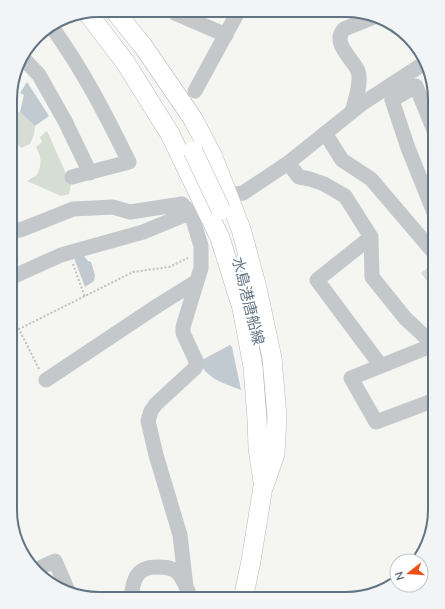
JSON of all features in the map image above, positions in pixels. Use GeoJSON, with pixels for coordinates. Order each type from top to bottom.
{"type":"FeatureCollection","features":[{"type":"Feature","properties":{"kind":"main road","name":"水島港唐船線"},"geometry":{"type":"LineString","coordinates":[[104,17],[130,53],[193,151],[212,206],[247,286],[262,361],[267,416],[267,450],[264,486],[244,592]]}},
{"type":"Feature","properties":{"kind":"main road"},"geometry":{"type":"LineString","coordinates":[[119,17],[143,46],[193,119],[213,157],[212,206]]}},
{"type":"Feature","properties":{"kind":"main road"},"geometry":{"type":"LineString","coordinates":[[93,18],[125,62],[170,134],[212,206]]}},
{"type":"Feature","properties":{"kind":"street"},"geometry":{"type":"LineString","coordinates":[[184,17],[226,35]]}},
{"type":"Feature","properties":{"kind":"street"},"geometry":{"type":"LineString","coordinates":[[195,91],[235,17]]}},
{"type":"Feature","properties":{"kind":"street"},"geometry":{"type":"LineString","coordinates":[[352,112],[359,79],[358,71],[343,50],[341,32],[344,29],[367,20]]}},
{"type":"Feature","properties":{"kind":"street"},"geometry":{"type":"LineString","coordinates":[[54,30],[88,83],[110,122],[129,162],[72,177]]}},
{"type":"Feature","properties":{"kind":"street"},"geometry":{"type":"LineString","coordinates":[[26,62],[39,75],[65,121],[90,173]]}},
{"type":"Feature","properties":{"kind":"street"},"geometry":{"type":"LineString","coordinates":[[17,275],[69,252],[143,232],[243,193],[288,163],[363,103],[421,65]]}},
{"type":"Feature","properties":{"kind":"street"},"geometry":{"type":"LineString","coordinates":[[428,101],[416,86],[392,100],[408,148],[428,198]]}},
{"type":"Feature","properties":{"kind":"street"},"geometry":{"type":"LineString","coordinates":[[325,133],[342,160],[372,179],[428,246]]}},
{"type":"Feature","properties":{"kind":"street"},"geometry":{"type":"LineString","coordinates":[[288,163],[299,177],[324,184],[346,196],[371,237],[372,277],[405,318],[428,340]]}},
{"type":"Feature","properties":{"kind":"street"},"geometry":{"type":"LineString","coordinates":[[17,230],[73,208],[113,207],[130,212],[182,204],[212,206]]}},
{"type":"Feature","properties":{"kind":"street"},"geometry":{"type":"LineString","coordinates":[[189,592],[180,535],[156,455],[148,421],[151,411],[156,404],[195,368],[196,363],[182,327],[201,268],[201,246],[198,237],[212,206]]}},
{"type":"Feature","properties":{"kind":"street"},"geometry":{"type":"LineString","coordinates":[[371,237],[317,280],[381,366]]}},
{"type":"Feature","properties":{"kind":"street"},"geometry":{"type":"LineString","coordinates":[[46,380],[197,281]]}},
{"type":"Feature","properties":{"kind":"street"},"geometry":{"type":"LineString","coordinates":[[428,348],[352,378],[376,422],[428,403]]}},
{"type":"Feature","properties":{"kind":"street"},"geometry":{"type":"LineString","coordinates":[[41,568],[55,562],[65,585]]}},
{"type":"Feature","properties":{"kind":"street"},"geometry":{"type":"LineString","coordinates":[[132,592],[137,574],[142,570],[151,567],[168,567],[176,571],[188,592]]}},
{"type":"Feature","properties":{"kind":"path"},"geometry":{"type":"LineString","coordinates":[[46,380],[19,330],[133,272],[169,267],[182,262],[190,255],[198,237]]}},
{"type":"Feature","properties":{"kind":"path"},"geometry":{"type":"LineString","coordinates":[[69,252],[85,297]]}},
{"type":"Feature","properties":{"kind":"shaded area"},"geometry":{"type":"Polygon","coordinates":[[[27,82],[49,116],[35,126],[20,112],[24,95],[20,93],[27,82]]]}},
{"type":"Feature","properties":{"kind":"shaded area"},"geometry":{"type":"Polygon","coordinates":[[[17,112],[20,112],[35,126],[30,144],[21,148],[17,143],[17,112]]]}},
{"type":"Feature","properties":{"kind":"shaded area"},"geometry":{"type":"Polygon","coordinates":[[[47,131],[71,185],[69,194],[61,196],[27,181],[37,175],[41,161],[36,147],[42,142],[40,137],[47,131]]]}},
{"type":"Feature","properties":{"kind":"shaded area"},"geometry":{"type":"Polygon","coordinates":[[[83,255],[88,261],[91,262],[95,275],[94,281],[85,287],[74,258],[83,255]]]}},
{"type":"Feature","properties":{"kind":"shaded area"},"geometry":{"type":"Polygon","coordinates":[[[428,268],[428,283],[421,273],[428,268]]]}},
{"type":"Feature","properties":{"kind":"shaded area"},"geometry":{"type":"Polygon","coordinates":[[[230,345],[232,347],[241,390],[216,380],[206,372],[200,361],[230,345]]]}}]}
